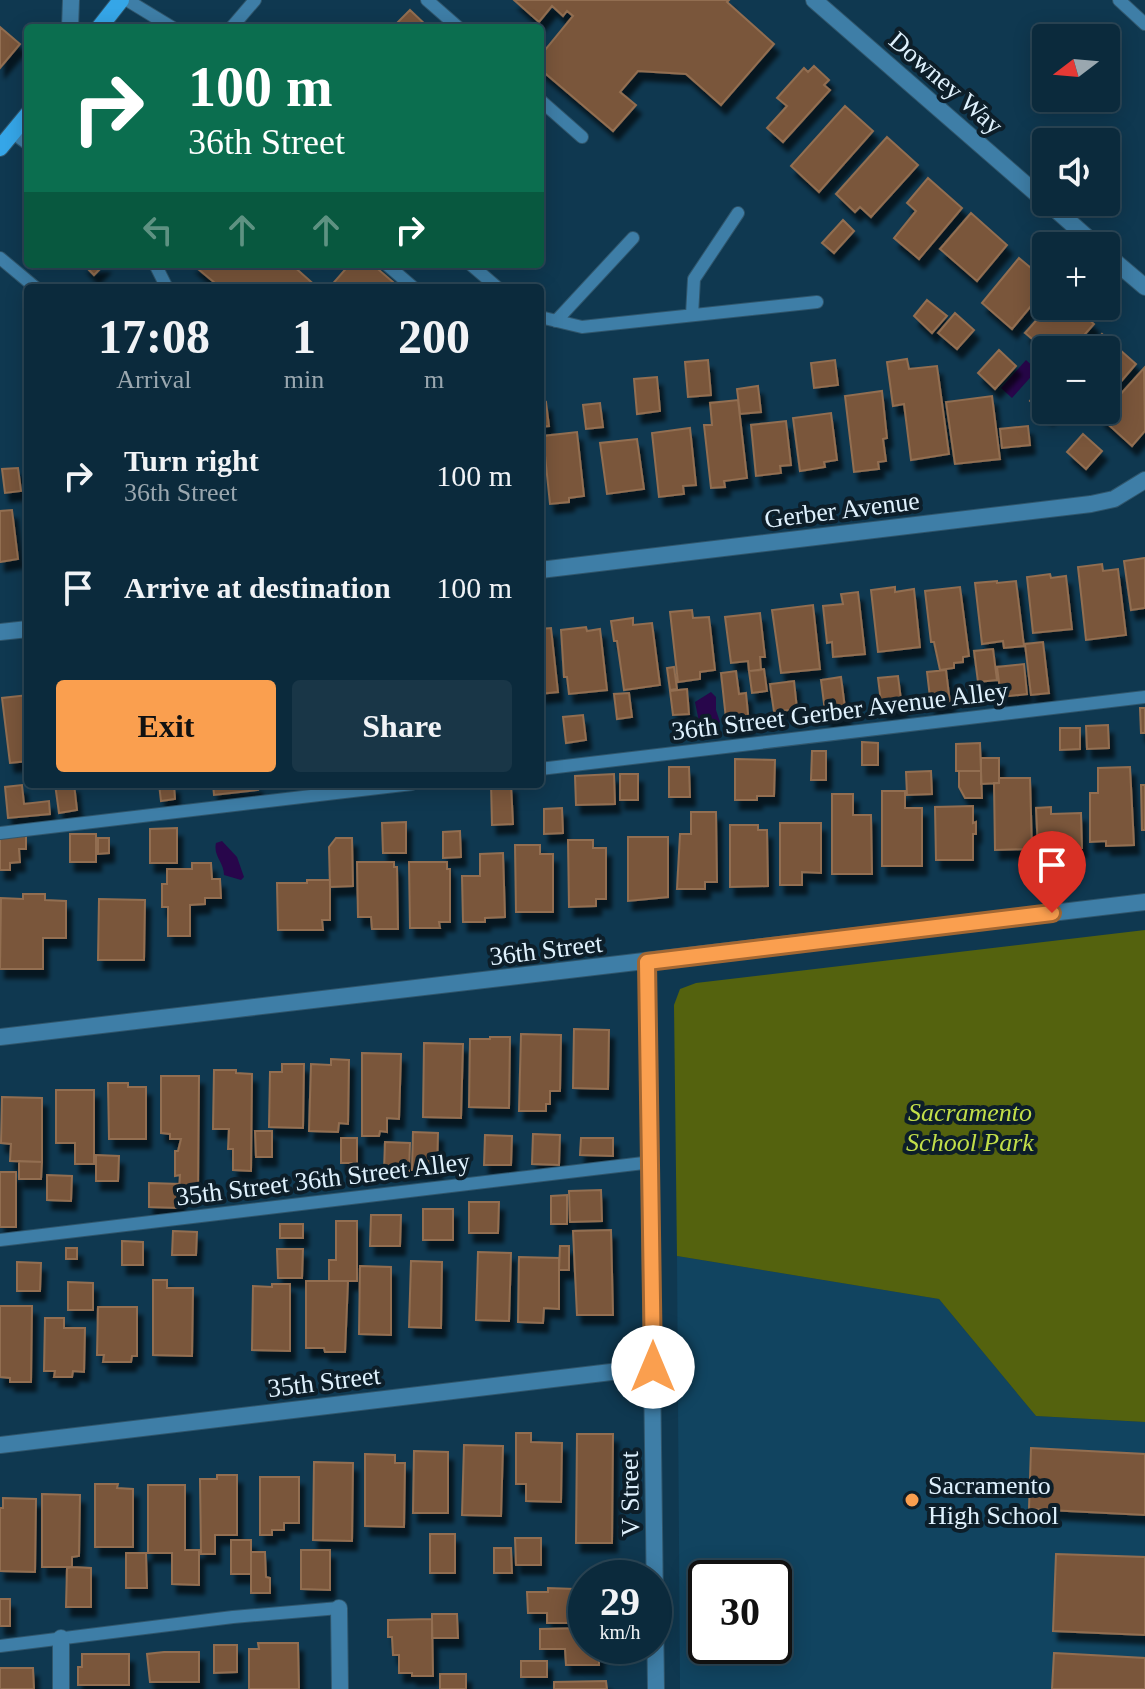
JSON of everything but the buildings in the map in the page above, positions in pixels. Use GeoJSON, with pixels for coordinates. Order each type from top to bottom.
{"type":"FeatureCollection","features":[{"type":"Feature","properties":{"kind":"main road"},"geometry":{"type":"LineString","coordinates":[[107,24],[124,0]]}},
{"type":"Feature","properties":{"kind":"main road"},"geometry":{"type":"LineString","coordinates":[[0,148],[24,119]]}},
{"type":"Feature","properties":{"kind":"street"},"geometry":{"type":"LineString","coordinates":[[70,24],[71,0]]}},
{"type":"Feature","properties":{"kind":"street","name":"Downey Way"},"geometry":{"type":"LineString","coordinates":[[814,0],[1032,190]]}},
{"type":"Feature","properties":{"kind":"street","name":"Downey Way"},"geometry":{"type":"LineString","coordinates":[[1062,216],[1081,232]]}},
{"type":"Feature","properties":{"kind":"street"},"geometry":{"type":"LineString","coordinates":[[1120,266],[1145,287]]}},
{"type":"Feature","properties":{"kind":"street","name":"Gerber Avenue"},"geometry":{"type":"LineString","coordinates":[[544,570],[1091,504],[1114,499],[1145,480]]}},
{"type":"Feature","properties":{"kind":"street"},"geometry":{"type":"LineString","coordinates":[[0,632],[24,629]]}},
{"type":"Feature","properties":{"kind":"street","name":"36th Street"},"geometry":{"type":"LineString","coordinates":[[0,1037],[1145,902]]}},
{"type":"Feature","properties":{"kind":"street","name":"V Street"},"geometry":{"type":"LineString","coordinates":[[647,962],[652,1162],[656,1689]]}},
{"type":"Feature","properties":{"kind":"street","name":"35th Street"},"geometry":{"type":"LineString","coordinates":[[0,1445],[653,1367]]}},
{"type":"Feature","properties":{"kind":"street"},"geometry":{"type":"LineString","coordinates":[[339,1608],[340,1689]]}},
{"type":"Feature","properties":{"kind":"street"},"geometry":{"type":"LineString","coordinates":[[61,1638],[61,1689]]}},
{"type":"Feature","properties":{"kind":"lane"},"geometry":{"type":"LineString","coordinates":[[124,0],[166,24]]}},
{"type":"Feature","properties":{"kind":"lane"},"geometry":{"type":"LineString","coordinates":[[234,24],[255,0]]}},
{"type":"Feature","properties":{"kind":"lane"},"geometry":{"type":"LineString","coordinates":[[427,0],[454,24]]}},
{"type":"Feature","properties":{"kind":"lane"},"geometry":{"type":"LineString","coordinates":[[1119,0],[1145,24]]}},
{"type":"Feature","properties":{"kind":"lane"},"geometry":{"type":"LineString","coordinates":[[544,104],[582,137]]}},
{"type":"Feature","properties":{"kind":"lane"},"geometry":{"type":"LineString","coordinates":[[13,133],[24,141]]}},
{"type":"Feature","properties":{"kind":"lane"},"geometry":{"type":"LineString","coordinates":[[692,315],[694,279],[738,213]]}},
{"type":"Feature","properties":{"kind":"lane"},"geometry":{"type":"LineString","coordinates":[[556,321],[633,238]]}},
{"type":"Feature","properties":{"kind":"lane"},"geometry":{"type":"LineString","coordinates":[[0,258],[31,284]]}},
{"type":"Feature","properties":{"kind":"lane"},"geometry":{"type":"LineString","coordinates":[[391,268],[409,284]]}},
{"type":"Feature","properties":{"kind":"lane"},"geometry":{"type":"LineString","coordinates":[[475,268],[493,284]]}},
{"type":"Feature","properties":{"kind":"lane"},"geometry":{"type":"LineString","coordinates":[[544,318],[582,327],[817,302]]}},
{"type":"Feature","properties":{"kind":"lane","name":"36th Street Gerber Avenue Alley"},"geometry":{"type":"LineString","coordinates":[[544,769],[1145,697]]}},
{"type":"Feature","properties":{"kind":"lane"},"geometry":{"type":"LineString","coordinates":[[0,833],[378,788]]}},
{"type":"Feature","properties":{"kind":"lane","name":"35th Street 36th Street Alley"},"geometry":{"type":"LineString","coordinates":[[0,1240],[652,1162]]}},
{"type":"Feature","properties":{"kind":"lane"},"geometry":{"type":"LineString","coordinates":[[0,1646],[339,1608]]}},
{"type":"Feature","properties":{"kind":"shaded area"},"geometry":{"type":"Polygon","coordinates":[[[1026,360],[1032,365],[1032,376],[1012,398],[1001,388],[1026,360]]]}},
{"type":"Feature","properties":{"kind":"shaded area"},"geometry":{"type":"Polygon","coordinates":[[[711,692],[716,697],[720,722],[714,731],[706,732],[700,727],[695,702],[711,692]]]}},
{"type":"Feature","properties":{"kind":"shaded area"},"geometry":{"type":"Polygon","coordinates":[[[222,841],[237,857],[244,877],[241,880],[224,875],[215,848],[216,843],[222,841]]]}},
{"type":"Feature","properties":{"kind":"shaded area","name":"Sacramento High School"},"geometry":{"type":"Polygon","coordinates":[[[677,1256],[939,1299],[1036,1416],[1145,1422],[1145,1689],[680,1689],[677,1256]]]}},
{"type":"Feature","properties":{"kind":"green space","name":"Sacramento School Park"},"geometry":{"type":"Polygon","coordinates":[[[1145,930],[1145,1422],[1036,1416],[939,1299],[677,1256],[674,1005],[680,989],[696,983],[1145,930]]]}},
{"type":"Feature","properties":{"kind":"place","name":"Sacramento High School"},"geometry":{"type":"Point","coordinates":[912,1500]}},
{"type":"Feature","properties":{"kind":"route"},"geometry":{"type":"LineString","coordinates":[[653,1367],[647,962],[1052,913]]}}]}
